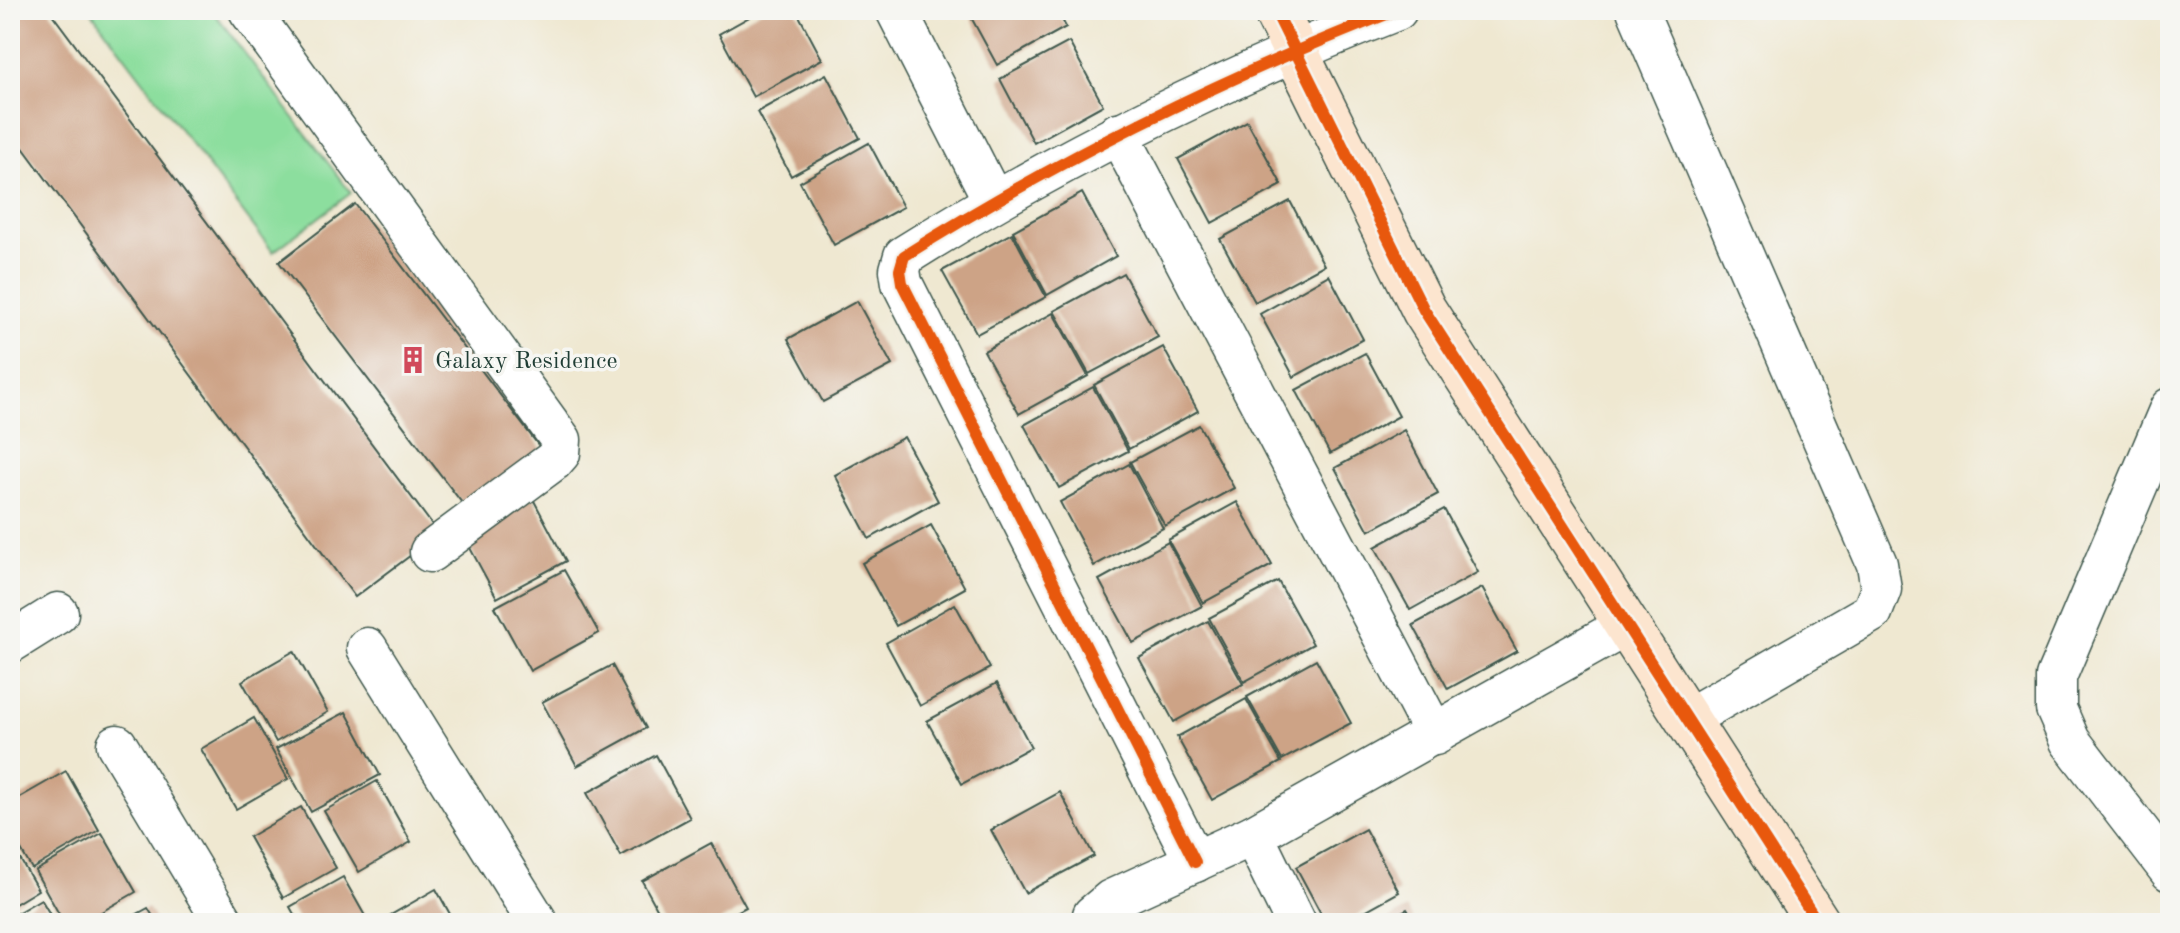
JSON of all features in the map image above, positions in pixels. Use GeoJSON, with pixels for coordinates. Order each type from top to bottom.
{"type":"FeatureCollection","features":[{"type":"Feature","properties":{"kind":"street"},"geometry":{"type":"LineString","coordinates":[[249,10],[561,440],[560,453],[553,461],[430,552]]}},
{"type":"Feature","properties":{"kind":"street"},"geometry":{"type":"LineString","coordinates":[[896,10],[993,200]]}},
{"type":"Feature","properties":{"kind":"street"},"geometry":{"type":"LineString","coordinates":[[1275,10],[1424,310],[1818,923]]}},
{"type":"Feature","properties":{"kind":"street"},"geometry":{"type":"LineString","coordinates":[[1195,862],[902,283],[900,270],[904,256],[993,200],[1118,133],[1297,50],[1397,10]]}},
{"type":"Feature","properties":{"kind":"street"},"geometry":{"type":"LineString","coordinates":[[1637,10],[1877,564],[1881,589],[1872,612],[1687,719]]}},
{"type":"Feature","properties":{"kind":"street"},"geometry":{"type":"LineString","coordinates":[[1118,133],[1435,735]]}},
{"type":"Feature","properties":{"kind":"street"},"geometry":{"type":"LineString","coordinates":[[2170,408],[2056,677],[2056,709],[2070,741],[2170,871]]}},
{"type":"Feature","properties":{"kind":"street"},"geometry":{"type":"LineString","coordinates":[[10,643],[58,613]]}},
{"type":"Feature","properties":{"kind":"street"},"geometry":{"type":"LineString","coordinates":[[1091,923],[1093,915],[1111,900],[1253,835],[1627,625]]}},
{"type":"Feature","properties":{"kind":"street"},"geometry":{"type":"LineString","coordinates":[[367,648],[538,923]]}},
{"type":"Feature","properties":{"kind":"street"},"geometry":{"type":"LineString","coordinates":[[117,745],[224,923]]}},
{"type":"Feature","properties":{"kind":"street"},"geometry":{"type":"LineString","coordinates":[[1253,835],[1296,923]]}},
{"type":"Feature","properties":{"kind":"green space"},"geometry":{"type":"Polygon","coordinates":[[[90,10],[212,10],[351,193],[273,252],[90,10]]]}},
{"type":"Feature","properties":{"kind":"building"},"geometry":{"type":"Polygon","coordinates":[[[10,10],[49,10],[439,534],[355,597],[10,130],[10,10]]]}},
{"type":"Feature","properties":{"kind":"building"},"geometry":{"type":"Polygon","coordinates":[[[762,10],[796,10],[822,59],[753,97],[719,34],[762,10]]]}},
{"type":"Feature","properties":{"kind":"building"},"geometry":{"type":"Polygon","coordinates":[[[967,10],[1057,10],[1066,27],[997,65],[967,10]]]}},
{"type":"Feature","properties":{"kind":"building"},"geometry":{"type":"Polygon","coordinates":[[[1069,42],[1103,105],[1034,143],[1000,79],[1069,42]]]}},
{"type":"Feature","properties":{"kind":"building"},"geometry":{"type":"Polygon","coordinates":[[[826,74],[860,138],[791,176],[757,112],[826,74]]]}},
{"type":"Feature","properties":{"kind":"building"},"geometry":{"type":"Polygon","coordinates":[[[1247,121],[1282,185],[1212,223],[1178,159],[1247,121]]]}},
{"type":"Feature","properties":{"kind":"building"},"geometry":{"type":"Polygon","coordinates":[[[869,143],[903,207],[834,245],[800,182],[869,143]]]}},
{"type":"Feature","properties":{"kind":"building"},"geometry":{"type":"Polygon","coordinates":[[[1082,193],[1116,256],[1047,295],[1013,231],[1082,193]]]}},
{"type":"Feature","properties":{"kind":"building"},"geometry":{"type":"Polygon","coordinates":[[[1290,201],[1324,265],[1255,302],[1220,239],[1290,201]]]}},
{"type":"Feature","properties":{"kind":"building","name":"Galaxy Residence"},"geometry":{"type":"Polygon","coordinates":[[[355,204],[548,458],[472,516],[279,262],[355,204]]]}},
{"type":"Feature","properties":{"kind":"building"},"geometry":{"type":"Polygon","coordinates":[[[1012,233],[1046,297],[977,334],[942,271],[1012,233]]]}},
{"type":"Feature","properties":{"kind":"building"},"geometry":{"type":"Polygon","coordinates":[[[1123,273],[1158,337],[1089,374],[1054,311],[1123,273]]]}},
{"type":"Feature","properties":{"kind":"building"},"geometry":{"type":"Polygon","coordinates":[[[1329,275],[1363,339],[1294,377],[1260,314],[1329,275]]]}},
{"type":"Feature","properties":{"kind":"building"},"geometry":{"type":"Polygon","coordinates":[[[857,301],[892,365],[823,402],[788,339],[857,301]]]}},
{"type":"Feature","properties":{"kind":"building"},"geometry":{"type":"Polygon","coordinates":[[[1053,313],[1088,376],[1019,414],[984,351],[1053,313]]]}},
{"type":"Feature","properties":{"kind":"building"},"geometry":{"type":"Polygon","coordinates":[[[1163,347],[1198,411],[1129,449],[1094,385],[1163,347]]]}},
{"type":"Feature","properties":{"kind":"building"},"geometry":{"type":"Polygon","coordinates":[[[1365,353],[1399,416],[1330,454],[1296,390],[1365,353]]]}},
{"type":"Feature","properties":{"kind":"building"},"geometry":{"type":"Polygon","coordinates":[[[1093,387],[1128,451],[1059,488],[1024,425],[1093,387]]]}},
{"type":"Feature","properties":{"kind":"building"},"geometry":{"type":"Polygon","coordinates":[[[1199,425],[1234,488],[1165,526],[1130,462],[1199,425]]]}},
{"type":"Feature","properties":{"kind":"building"},"geometry":{"type":"Polygon","coordinates":[[[1404,430],[1438,494],[1369,531],[1335,468],[1404,430]]]}},
{"type":"Feature","properties":{"kind":"building"},"geometry":{"type":"Polygon","coordinates":[[[904,437],[938,501],[869,539],[835,475],[904,437]]]}},
{"type":"Feature","properties":{"kind":"building"},"geometry":{"type":"Polygon","coordinates":[[[1129,464],[1163,528],[1094,566],[1060,502],[1129,464]]]}},
{"type":"Feature","properties":{"kind":"building"},"geometry":{"type":"Polygon","coordinates":[[[532,497],[566,561],[497,598],[463,535],[532,497]]]}},
{"type":"Feature","properties":{"kind":"building"},"geometry":{"type":"Polygon","coordinates":[[[1237,502],[1272,565],[1203,603],[1168,540],[1237,502]]]}},
{"type":"Feature","properties":{"kind":"building"},"geometry":{"type":"Polygon","coordinates":[[[1444,509],[1478,572],[1410,610],[1375,547],[1444,509]]]}},
{"type":"Feature","properties":{"kind":"building"},"geometry":{"type":"Polygon","coordinates":[[[931,525],[965,588],[896,626],[862,563],[931,525]]]}},
{"type":"Feature","properties":{"kind":"building"},"geometry":{"type":"Polygon","coordinates":[[[1168,542],[1202,606],[1133,643],[1099,580],[1168,542]]]}},
{"type":"Feature","properties":{"kind":"building"},"geometry":{"type":"Polygon","coordinates":[[[564,570],[599,633],[530,671],[495,607],[564,570]]]}},
{"type":"Feature","properties":{"kind":"building"},"geometry":{"type":"Polygon","coordinates":[[[1278,581],[1313,644],[1244,682],[1209,618],[1278,581]]]}},
{"type":"Feature","properties":{"kind":"building"},"geometry":{"type":"Polygon","coordinates":[[[1482,588],[1517,651],[1448,689],[1413,625],[1482,588]]]}},
{"type":"Feature","properties":{"kind":"building"},"geometry":{"type":"Polygon","coordinates":[[[955,604],[990,668],[920,706],[886,643],[955,604]]]}},
{"type":"Feature","properties":{"kind":"building"},"geometry":{"type":"Polygon","coordinates":[[[1208,621],[1243,684],[1174,722],[1139,658],[1208,621]]]}},
{"type":"Feature","properties":{"kind":"building"},"geometry":{"type":"Polygon","coordinates":[[[294,651],[328,712],[276,742],[242,681],[294,651]]]}},
{"type":"Feature","properties":{"kind":"building"},"geometry":{"type":"Polygon","coordinates":[[[1316,659],[1351,723],[1282,760],[1247,697],[1316,659]]]}},
{"type":"Feature","properties":{"kind":"building"},"geometry":{"type":"Polygon","coordinates":[[[612,665],[646,728],[577,766],[542,702],[612,665]]]}},
{"type":"Feature","properties":{"kind":"building"},"geometry":{"type":"Polygon","coordinates":[[[997,683],[1031,747],[962,784],[927,721],[997,683]]]}},
{"type":"Feature","properties":{"kind":"building"},"geometry":{"type":"Polygon","coordinates":[[[1246,699],[1281,762],[1212,800],[1177,737],[1246,699]]]}},
{"type":"Feature","properties":{"kind":"building"},"geometry":{"type":"Polygon","coordinates":[[[346,712],[380,775],[311,812],[276,749],[346,712]]]}},
{"type":"Feature","properties":{"kind":"building"},"geometry":{"type":"Polygon","coordinates":[[[254,718],[288,779],[236,809],[201,749],[254,718]]]}},
{"type":"Feature","properties":{"kind":"building"},"geometry":{"type":"Polygon","coordinates":[[[656,755],[690,818],[621,856],[587,793],[656,755]]]}},
{"type":"Feature","properties":{"kind":"building"},"geometry":{"type":"Polygon","coordinates":[[[66,771],[99,830],[32,869],[10,831],[10,803],[66,771]]]}},
{"type":"Feature","properties":{"kind":"building"},"geometry":{"type":"Polygon","coordinates":[[[377,781],[411,842],[359,872],[324,811],[377,781]]]}},
{"type":"Feature","properties":{"kind":"building"},"geometry":{"type":"Polygon","coordinates":[[[1060,792],[1094,856],[1025,893],[991,830],[1060,792]]]}},
{"type":"Feature","properties":{"kind":"building"},"geometry":{"type":"Polygon","coordinates":[[[301,807],[336,868],[283,898],[249,837],[301,807]]]}},
{"type":"Feature","properties":{"kind":"building"},"geometry":{"type":"Polygon","coordinates":[[[1365,829],[1399,892],[1343,923],[1326,923],[1296,867],[1365,829]]]}},
{"type":"Feature","properties":{"kind":"building"},"geometry":{"type":"Polygon","coordinates":[[[102,833],[136,892],[82,923],[64,923],[35,871],[102,833]]]}},
{"type":"Feature","properties":{"kind":"building"},"geometry":{"type":"Polygon","coordinates":[[[10,842],[38,890],[10,907],[10,842]]]}},
{"type":"Feature","properties":{"kind":"building"},"geometry":{"type":"Polygon","coordinates":[[[711,843],[746,907],[716,923],[665,923],[642,881],[711,843]]]}},
{"type":"Feature","properties":{"kind":"building"},"geometry":{"type":"Polygon","coordinates":[[[343,877],[369,923],[299,923],[290,907],[343,877]]]}},
{"type":"Feature","properties":{"kind":"building"},"geometry":{"type":"Polygon","coordinates":[[[436,889],[455,923],[386,923],[384,919],[436,889]]]}},
{"type":"Feature","properties":{"kind":"building"},"geometry":{"type":"Polygon","coordinates":[[[41,899],[55,923],[10,923],[10,917],[41,899]]]}},
{"type":"Feature","properties":{"kind":"building"},"geometry":{"type":"Polygon","coordinates":[[[148,908],[157,923],[121,923],[148,908]]]}},
{"type":"Feature","properties":{"kind":"building"},"geometry":{"type":"Polygon","coordinates":[[[1407,909],[1415,923],[1381,923],[1407,909]]]}},
{"type":"Feature","properties":{"kind":"cycle path"},"geometry":{"type":"LineString","coordinates":[[1275,10],[1424,310],[1818,923]]}},
{"type":"Feature","properties":{"kind":"cycle path"},"geometry":{"type":"LineString","coordinates":[[1195,862],[902,283],[900,270],[904,256],[1023,186],[1144,121],[1269,63],[1397,10]]}},
{"type":"Feature","properties":{"kind":"place","name":"Galaxy Residence"},"geometry":{"type":"Point","coordinates":[413,360]}}]}
